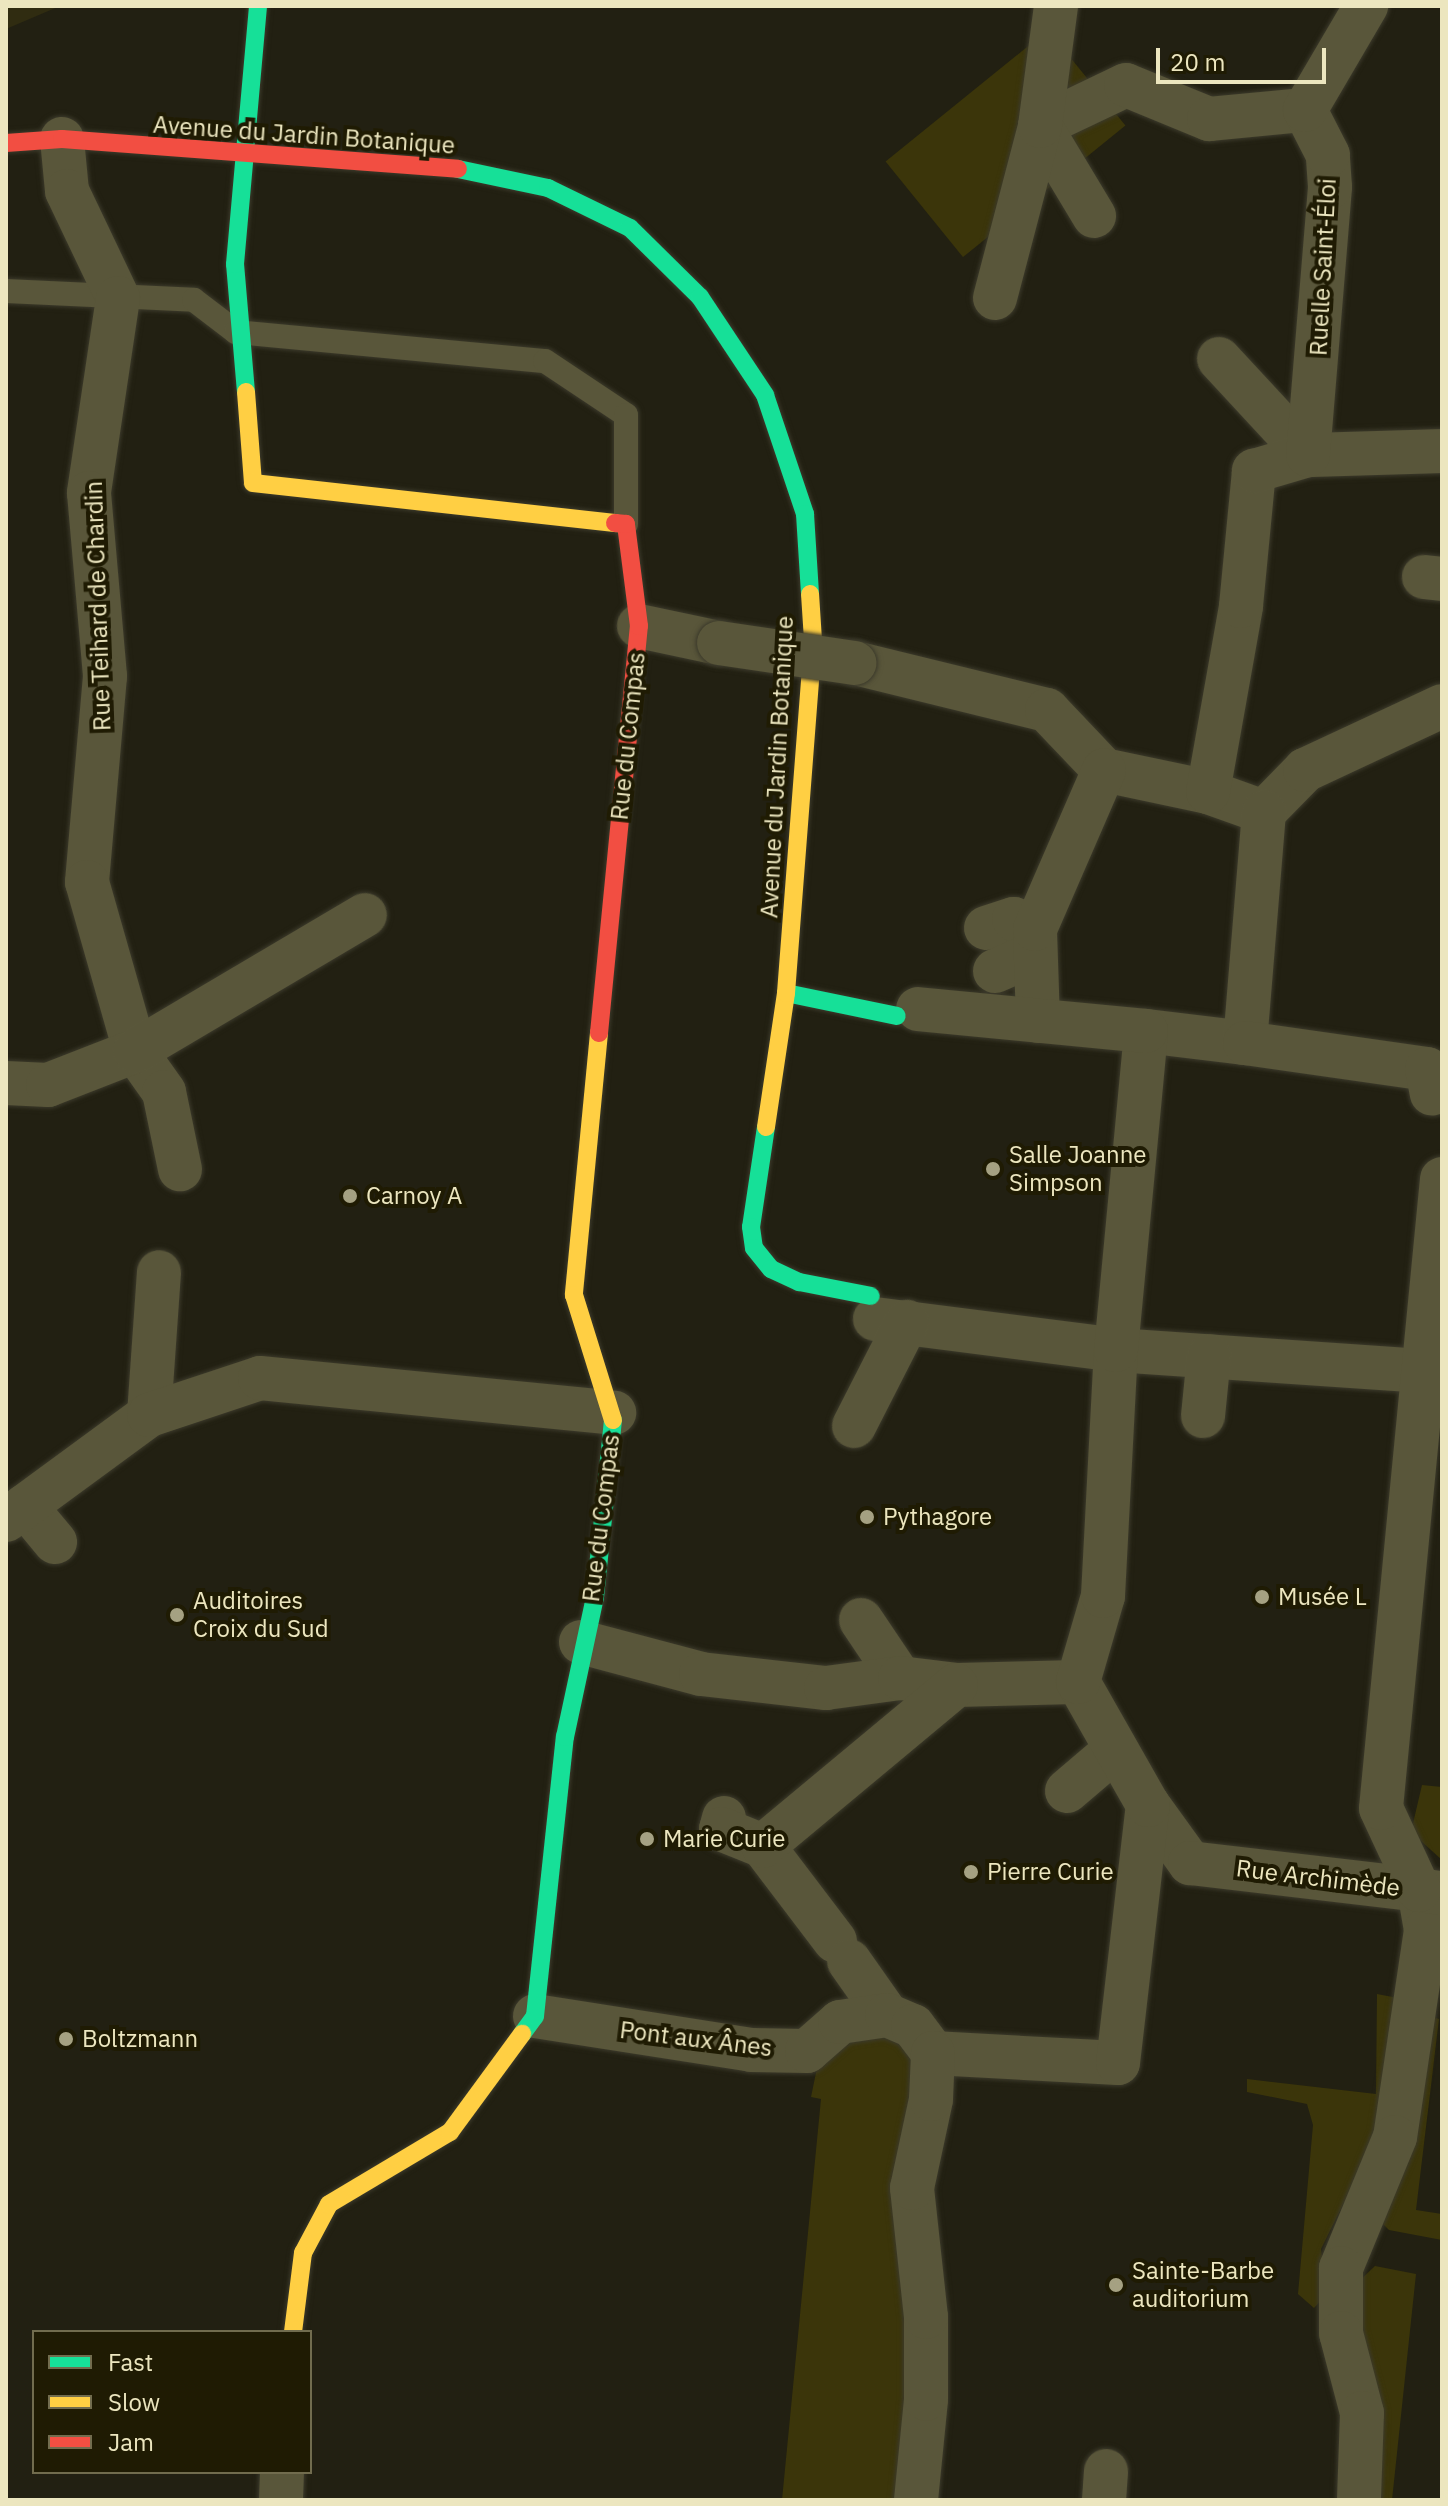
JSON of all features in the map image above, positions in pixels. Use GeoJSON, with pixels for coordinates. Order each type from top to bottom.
{"type":"FeatureCollection","features":[{"type":"Feature","properties":{"kind":"street"},"geometry":{"type":"LineString","coordinates":[[258,6],[235,264],[236,332],[253,483],[626,524]]}},
{"type":"Feature","properties":{"kind":"street"},"geometry":{"type":"LineString","coordinates":[[995,298],[1040,126],[1056,6]]}},
{"type":"Feature","properties":{"kind":"street"},"geometry":{"type":"LineString","coordinates":[[1040,126],[1126,85],[1209,119],[1305,110],[1366,6]]}},
{"type":"Feature","properties":{"kind":"street","name":"Ruelle Saint-Éloi"},"geometry":{"type":"LineString","coordinates":[[1305,110],[1328,155],[1330,187],[1308,455]]}},
{"type":"Feature","properties":{"kind":"street"},"geometry":{"type":"LineString","coordinates":[[1040,126],[1094,216]]}},
{"type":"Feature","properties":{"kind":"street"},"geometry":{"type":"LineString","coordinates":[[62,139],[67,191],[118,298]]}},
{"type":"Feature","properties":{"kind":"street","name":"Avenue du Jardin Botanique"},"geometry":{"type":"LineString","coordinates":[[6,143],[62,139],[246,156],[438,165],[548,188],[630,228],[700,297],[765,395],[805,514],[813,640],[786,993],[751,1227],[754,1248],[771,1269],[884,1312]]}},
{"type":"Feature","properties":{"kind":"street","name":"Rue Teihard de Chardin"},"geometry":{"type":"LineString","coordinates":[[118,298],[89,493],[105,676],[87,882],[135,1051],[164,1092],[180,1169]]}},
{"type":"Feature","properties":{"kind":"street"},"geometry":{"type":"LineString","coordinates":[[1219,359],[1308,455]]}},
{"type":"Feature","properties":{"kind":"street"},"geometry":{"type":"LineString","coordinates":[[1208,792],[1228,690],[1254,471],[1308,455],[1442,451]]}},
{"type":"Feature","properties":{"kind":"street","name":"Rue du Compas"},"geometry":{"type":"LineString","coordinates":[[293,2330],[303,2253],[329,2204],[450,2132],[535,2016],[581,1642],[595,1597],[614,1413],[574,1295],[639,626],[626,524]]}},
{"type":"Feature","properties":{"kind":"street"},"geometry":{"type":"LineString","coordinates":[[639,626],[719,643],[885,658],[1047,710],[1104,770],[1208,792],[1264,812]]}},
{"type":"Feature","properties":{"kind":"street"},"geometry":{"type":"LineString","coordinates":[[1245,1043],[1264,812],[1305,770],[1442,706]]}},
{"type":"Feature","properties":{"kind":"street"},"geometry":{"type":"LineString","coordinates":[[1021,952],[1104,770]]}},
{"type":"Feature","properties":{"kind":"street"},"geometry":{"type":"LineString","coordinates":[[6,1083],[48,1085],[135,1051],[365,915]]}},
{"type":"Feature","properties":{"kind":"street"},"geometry":{"type":"LineString","coordinates":[[986,928],[1014,919],[1038,1021]]}},
{"type":"Feature","properties":{"kind":"street"},"geometry":{"type":"LineString","coordinates":[[786,993],[908,1012],[1038,1021],[1245,1043],[1434,1078]]}},
{"type":"Feature","properties":{"kind":"street"},"geometry":{"type":"LineString","coordinates":[[581,1642],[717,1676],[826,1688],[900,1678],[956,1685],[1078,1682],[1103,1596],[1116,1350],[1146,1031]]}},
{"type":"Feature","properties":{"kind":"street"},"geometry":{"type":"LineString","coordinates":[[1431,1892],[1381,1808],[1432,1371],[1442,1179]]}},
{"type":"Feature","properties":{"kind":"street"},"geometry":{"type":"LineString","coordinates":[[149,1415],[159,1272]]}},
{"type":"Feature","properties":{"kind":"street"},"geometry":{"type":"LineString","coordinates":[[854,1426],[884,1312],[1116,1350],[1432,1371]]}},
{"type":"Feature","properties":{"kind":"street"},"geometry":{"type":"LineString","coordinates":[[1203,1416],[1209,1356]]}},
{"type":"Feature","properties":{"kind":"street"},"geometry":{"type":"LineString","coordinates":[[55,1542],[16,1513],[149,1415],[260,1378],[614,1413]]}},
{"type":"Feature","properties":{"kind":"street"},"geometry":{"type":"LineString","coordinates":[[861,1620],[900,1678]]}},
{"type":"Feature","properties":{"kind":"street","name":"Rue Archimède"},"geometry":{"type":"LineString","coordinates":[[1078,1682],[1114,1751],[1190,1863],[1431,1892],[1395,2137],[1341,2268],[1341,2333],[1362,2413],[1359,2500]]}},
{"type":"Feature","properties":{"kind":"street"},"geometry":{"type":"LineString","coordinates":[[763,1846],[956,1685]]}},
{"type":"Feature","properties":{"kind":"street"},"geometry":{"type":"LineString","coordinates":[[1067,1791],[1114,1751]]}},
{"type":"Feature","properties":{"kind":"street"},"geometry":{"type":"LineString","coordinates":[[933,2053],[1118,2063],[1148,1805]]}},
{"type":"Feature","properties":{"kind":"street"},"geometry":{"type":"LineString","coordinates":[[724,1818],[721,1829],[763,1846],[851,1959],[887,2015],[913,2026],[933,2053],[931,2099],[912,2188],[926,2317],[926,2399],[916,2500]]}},
{"type":"Feature","properties":{"kind":"street","name":"Pont aux Ânes"},"geometry":{"type":"LineString","coordinates":[[535,2016],[751,2050],[807,2051],[840,2022],[887,2015]]}},
{"type":"Feature","properties":{"kind":"street"},"geometry":{"type":"LineString","coordinates":[[281,2500],[282,2474]]}},
{"type":"Feature","properties":{"kind":"lane"},"geometry":{"type":"LineString","coordinates":[[6,291],[194,300],[236,332],[545,361],[626,415],[626,524]]}},
{"type":"Feature","properties":{"kind":"shaded area"},"geometry":{"type":"Polygon","coordinates":[[[6,6],[60,6],[6,29],[6,6]]]}},
{"type":"Feature","properties":{"kind":"shaded area"},"geometry":{"type":"Polygon","coordinates":[[[1048,30],[1125,126],[963,257],[886,162],[1048,30]]]}},
{"type":"Feature","properties":{"kind":"shaded area"},"geometry":{"type":"Polygon","coordinates":[[[1422,1785],[1442,1787],[1442,1860],[1411,1832],[1422,1785]]]}},
{"type":"Feature","properties":{"kind":"shaded area"},"geometry":{"type":"Polygon","coordinates":[[[1377,1994],[1403,1999],[1378,2134],[1321,2249],[1327,2294],[1314,2308],[1298,2294],[1313,2125],[1307,2104],[1247,2092],[1247,2079],[1376,2094],[1377,1994]]]}},
{"type":"Feature","properties":{"kind":"shaded area"},"geometry":{"type":"Polygon","coordinates":[[[1432,2017],[1439,2019],[1416,2210],[1442,2214],[1442,2240],[1389,2230],[1376,2217],[1432,2017]]]}},
{"type":"Feature","properties":{"kind":"shaded area"},"geometry":{"type":"Polygon","coordinates":[[[849,2031],[905,2039],[922,2075],[900,2500],[782,2500],[821,2099],[811,2097],[818,2063],[849,2031]]]}},
{"type":"Feature","properties":{"kind":"shaded area"},"geometry":{"type":"Polygon","coordinates":[[[1375,2266],[1416,2274],[1392,2500],[1372,2500],[1359,2331],[1357,2283],[1375,2266]]]}},
{"type":"Feature","properties":{"kind":"traffic: fast"},"geometry":{"type":"LineString","coordinates":[[246,392],[235,264],[258,6]]}},
{"type":"Feature","properties":{"kind":"traffic: fast"},"geometry":{"type":"LineString","coordinates":[[458,169],[548,188],[630,228],[700,297],[765,395],[805,514],[810,594]]}},
{"type":"Feature","properties":{"kind":"traffic: fast"},"geometry":{"type":"LineString","coordinates":[[786,993],[897,1016]]}},
{"type":"Feature","properties":{"kind":"traffic: fast"},"geometry":{"type":"LineString","coordinates":[[766,1127],[751,1227],[754,1248],[771,1269],[799,1282],[871,1296]]}},
{"type":"Feature","properties":{"kind":"traffic: fast"},"geometry":{"type":"LineString","coordinates":[[522,2034],[535,2016],[565,1737],[595,1597],[613,1420]]}},
{"type":"Feature","properties":{"kind":"traffic: slow"},"geometry":{"type":"LineString","coordinates":[[246,392],[253,483],[615,523]]}},
{"type":"Feature","properties":{"kind":"traffic: slow"},"geometry":{"type":"LineString","coordinates":[[766,1127],[786,993],[813,640],[810,594]]}},
{"type":"Feature","properties":{"kind":"traffic: slow"},"geometry":{"type":"LineString","coordinates":[[599,1033],[574,1295],[613,1420]]}},
{"type":"Feature","properties":{"kind":"traffic: slow"},"geometry":{"type":"LineString","coordinates":[[293,2330],[303,2253],[329,2204],[450,2132],[522,2034]]}},
{"type":"Feature","properties":{"kind":"traffic: jam"},"geometry":{"type":"LineString","coordinates":[[6,143],[62,139],[458,169]]}},
{"type":"Feature","properties":{"kind":"traffic: jam"},"geometry":{"type":"LineString","coordinates":[[599,1033],[639,626],[626,524],[615,523]]}},
{"type":"Feature","properties":{"kind":"place","name":"Salle Joanne Simpson"},"geometry":{"type":"Point","coordinates":[993,1169]}},
{"type":"Feature","properties":{"kind":"place","name":"Carnoy A"},"geometry":{"type":"Point","coordinates":[350,1196]}},
{"type":"Feature","properties":{"kind":"place","name":"Pythagore"},"geometry":{"type":"Point","coordinates":[867,1517]}},
{"type":"Feature","properties":{"kind":"place","name":"Musée L"},"geometry":{"type":"Point","coordinates":[1262,1597]}},
{"type":"Feature","properties":{"kind":"place","name":"Auditoires Croix du Sud"},"geometry":{"type":"Point","coordinates":[177,1615]}},
{"type":"Feature","properties":{"kind":"place","name":"Marie Curie"},"geometry":{"type":"Point","coordinates":[647,1839]}},
{"type":"Feature","properties":{"kind":"place","name":"Pierre Curie"},"geometry":{"type":"Point","coordinates":[971,1872]}},
{"type":"Feature","properties":{"kind":"place","name":"Boltzmann"},"geometry":{"type":"Point","coordinates":[66,2039]}},
{"type":"Feature","properties":{"kind":"place","name":"Sainte-Barbe auditorium"},"geometry":{"type":"Point","coordinates":[1116,2285]}}]}
